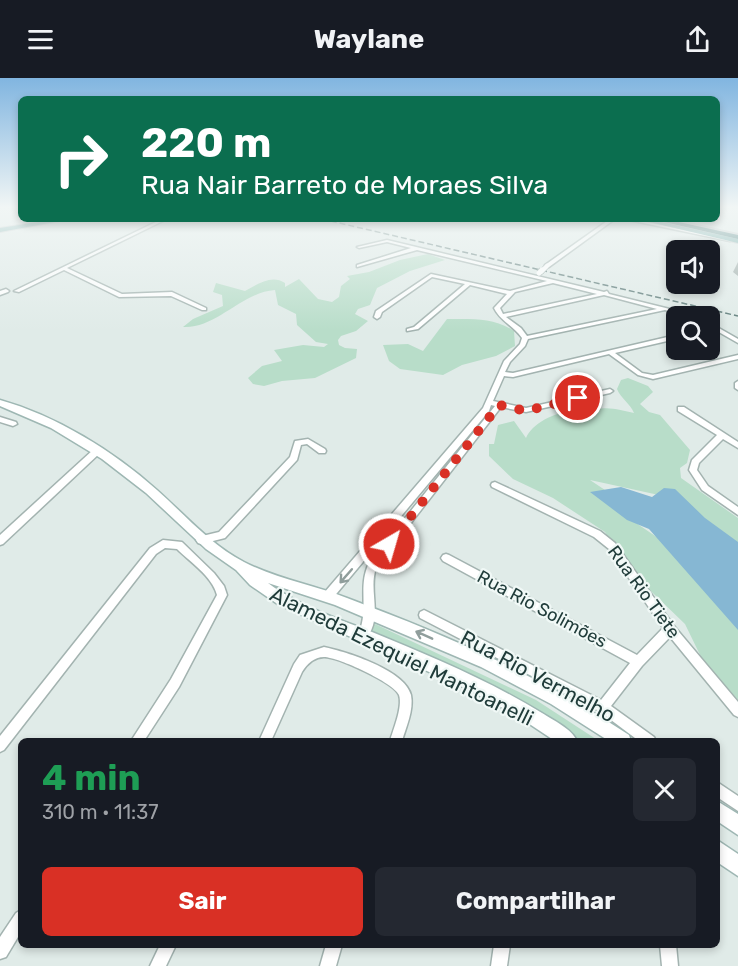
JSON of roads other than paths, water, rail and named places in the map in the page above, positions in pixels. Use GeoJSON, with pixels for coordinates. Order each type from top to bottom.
{"type":"FeatureCollection","features":[{"type":"Feature","properties":{"kind":"main road","name":"Alameda Ezequiel Mantoanelli"},"geometry":{"type":"LineString","coordinates":[[0,403],[53,425],[97,451],[138,480],[201,540],[239,566],[258,586],[289,604],[477,687],[565,738]]}},
{"type":"Feature","properties":{"kind":"main road","name":"Alameda Ezequiel Mantoanelli"},"geometry":{"type":"LineString","coordinates":[[239,566],[369,612],[513,674],[565,701],[620,738]]}},
{"type":"Feature","properties":{"kind":"main road"},"geometry":{"type":"LineString","coordinates":[[289,604],[300,589]]}},
{"type":"Feature","properties":{"kind":"main road"},"geometry":{"type":"LineString","coordinates":[[720,812],[738,826]]}},
{"type":"Feature","properties":{"kind":"main road"},"geometry":{"type":"LineString","coordinates":[[720,852],[738,866]]}},
{"type":"Feature","properties":{"kind":"street"},"geometry":{"type":"LineString","coordinates":[[17,291],[104,248]]}},
{"type":"Feature","properties":{"kind":"street"},"geometry":{"type":"LineString","coordinates":[[359,266],[417,248]]}},
{"type":"Feature","properties":{"kind":"street"},"geometry":{"type":"LineString","coordinates":[[420,248],[666,309]]}},
{"type":"Feature","properties":{"kind":"street"},"geometry":{"type":"LineString","coordinates":[[515,271],[518,269],[539,273],[573,248]]}},
{"type":"Feature","properties":{"kind":"street"},"geometry":{"type":"LineString","coordinates":[[63,268],[121,296],[172,294],[204,309]]}},
{"type":"Feature","properties":{"kind":"street"},"geometry":{"type":"LineString","coordinates":[[377,317],[379,311],[431,275],[510,293],[555,281]]}},
{"type":"Feature","properties":{"kind":"street"},"geometry":{"type":"LineString","coordinates":[[409,330],[416,328],[470,283]]}},
{"type":"Feature","properties":{"kind":"street"},"geometry":{"type":"LineString","coordinates":[[363,635],[369,624],[367,575],[495,404],[507,361],[523,345],[525,338],[519,328],[501,316],[496,309],[510,293]]}},
{"type":"Feature","properties":{"kind":"street"},"geometry":{"type":"LineString","coordinates":[[501,316],[607,293]]}},
{"type":"Feature","properties":{"kind":"street"},"geometry":{"type":"LineString","coordinates":[[525,338],[666,309]]}},
{"type":"Feature","properties":{"kind":"street"},"geometry":{"type":"LineString","coordinates":[[720,332],[738,341]]}},
{"type":"Feature","properties":{"kind":"street"},"geometry":{"type":"LineString","coordinates":[[504,374],[513,375],[666,339]]}},
{"type":"Feature","properties":{"kind":"street"},"geometry":{"type":"LineString","coordinates":[[610,352],[640,374],[649,377],[738,357]]}},
{"type":"Feature","properties":{"kind":"street"},"geometry":{"type":"LineString","coordinates":[[738,383],[738,388]]}},
{"type":"Feature","properties":{"kind":"street"},"geometry":{"type":"LineString","coordinates":[[495,404],[526,411],[610,391]]}},
{"type":"Feature","properties":{"kind":"street"},"geometry":{"type":"LineString","coordinates":[[328,596],[495,404]]}},
{"type":"Feature","properties":{"kind":"street"},"geometry":{"type":"LineString","coordinates":[[681,409],[738,445]]}},
{"type":"Feature","properties":{"kind":"street"},"geometry":{"type":"LineString","coordinates":[[0,419],[14,424]]}},
{"type":"Feature","properties":{"kind":"street"},"geometry":{"type":"LineString","coordinates":[[722,435],[695,462],[693,470],[705,488],[738,512]]}},
{"type":"Feature","properties":{"kind":"street"},"geometry":{"type":"LineString","coordinates":[[201,540],[222,535],[286,468],[294,458],[298,443],[308,441],[322,451]]}},
{"type":"Feature","properties":{"kind":"street"},"geometry":{"type":"LineString","coordinates":[[0,542],[97,451]]}},
{"type":"Feature","properties":{"kind":"street","name":"Rua Rio Tiete"},"geometry":{"type":"LineString","coordinates":[[495,485],[606,540],[670,629],[738,711]]}},
{"type":"Feature","properties":{"kind":"street"},"geometry":{"type":"LineString","coordinates":[[0,746],[153,551],[163,544],[178,545],[214,580],[222,595],[175,682],[139,738]]}},
{"type":"Feature","properties":{"kind":"street","name":"Rua Rio Solimões"},"geometry":{"type":"LineString","coordinates":[[446,558],[638,662]]}},
{"type":"Feature","properties":{"kind":"street","name":"Rua Rio Vermelho"},"geometry":{"type":"LineString","coordinates":[[424,615],[603,707],[646,738]]}},
{"type":"Feature","properties":{"kind":"street"},"geometry":{"type":"LineString","coordinates":[[603,707],[638,662],[670,629]]}},
{"type":"Feature","properties":{"kind":"street"},"geometry":{"type":"LineString","coordinates":[[266,738],[304,659],[324,652],[385,676],[400,686],[405,704],[397,738]]}},
{"type":"Feature","properties":{"kind":"street"},"geometry":{"type":"LineString","coordinates":[[720,791],[738,804]]}},
{"type":"Feature","properties":{"kind":"street"},"geometry":{"type":"LineString","coordinates":[[0,951],[18,923]]}},
{"type":"Feature","properties":{"kind":"street"},"geometry":{"type":"LineString","coordinates":[[158,966],[167,948]]}},
{"type":"Feature","properties":{"kind":"street"},"geometry":{"type":"LineString","coordinates":[[328,966],[333,948]]}},
{"type":"Feature","properties":{"kind":"street"},"geometry":{"type":"LineString","coordinates":[[499,966],[502,948]]}},
{"type":"Feature","properties":{"kind":"street"},"geometry":{"type":"LineString","coordinates":[[668,948],[670,966]]}},
{"type":"Feature","properties":{"kind":"water"},"geometry":{"type":"Polygon","coordinates":[[[621,487],[652,497],[664,488],[675,489],[705,518],[738,542],[738,630],[649,529],[627,520],[590,492],[621,487]]]}},
{"type":"Feature","properties":{"kind":"railway"},"geometry":{"type":"LineString","coordinates":[[448,248],[738,316]]}}]}
